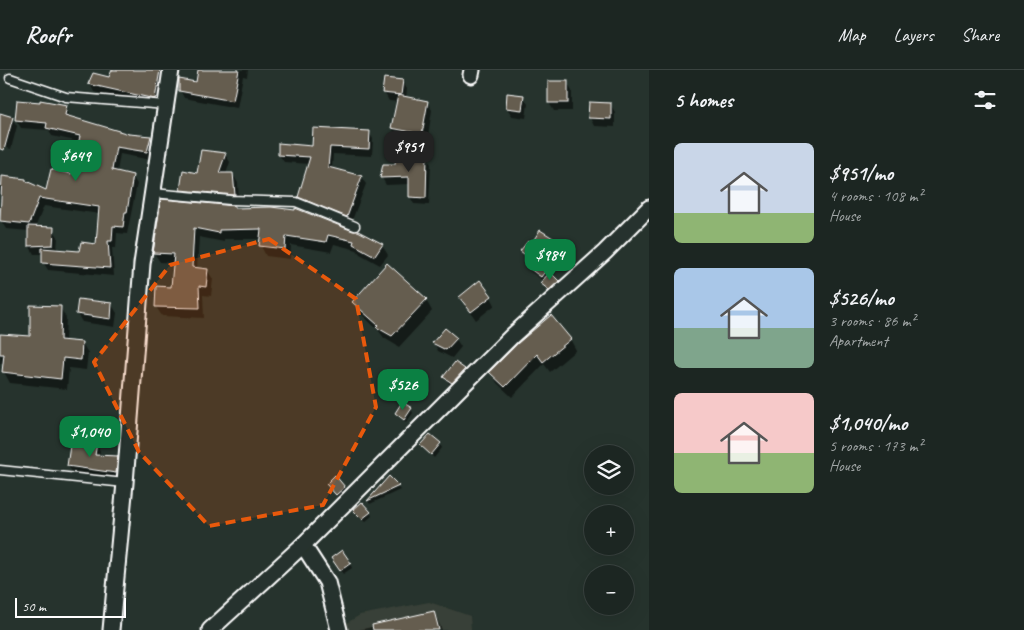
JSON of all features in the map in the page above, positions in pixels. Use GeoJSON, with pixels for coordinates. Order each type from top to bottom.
{"type":"FeatureCollection","features":[{"type":"Feature","properties":{"kind":"street"},"geometry":{"type":"LineString","coordinates":[[111,630],[125,483],[142,264],[171,70]]}},
{"type":"Feature","properties":{"kind":"street"},"geometry":{"type":"LineString","coordinates":[[210,630],[302,545],[512,336],[605,252],[649,208]]}},
{"type":"Feature","properties":{"kind":"street"},"geometry":{"type":"LineString","coordinates":[[302,545],[327,582],[339,630]]}},
{"type":"Feature","properties":{"kind":"lane"},"geometry":{"type":"LineString","coordinates":[[10,78],[66,97],[166,105]]}},
{"type":"Feature","properties":{"kind":"lane"},"geometry":{"type":"LineString","coordinates":[[153,193],[230,200],[296,202],[355,226]]}},
{"type":"Feature","properties":{"kind":"lane"},"geometry":{"type":"LineString","coordinates":[[0,470],[125,483]]}},
{"type":"Feature","properties":{"kind":"highlighted area"},"geometry":{"type":"Polygon","coordinates":[[[269,239],[356,299],[376,407],[323,505],[209,526],[139,452],[94,362],[170,265],[269,239]]]}},
{"type":"Feature","properties":{"kind":"shaded area"},"geometry":{"type":"Polygon","coordinates":[[[429,602],[470,616],[471,630],[335,630],[360,615],[429,602]]]}},
{"type":"Feature","properties":{"kind":"building"},"geometry":{"type":"Polygon","coordinates":[[[112,70],[160,70],[155,99],[88,84],[93,73],[109,77],[112,70]]]}},
{"type":"Feature","properties":{"kind":"building"},"geometry":{"type":"Polygon","coordinates":[[[198,70],[239,70],[233,101],[179,91],[179,79],[196,82],[198,70]]]}},
{"type":"Feature","properties":{"kind":"building"},"geometry":{"type":"Polygon","coordinates":[[[384,78],[403,80],[401,95],[382,93],[384,78]]]}},
{"type":"Feature","properties":{"kind":"building"},"geometry":{"type":"Polygon","coordinates":[[[548,81],[568,81],[568,103],[548,103],[548,81]]]}},
{"type":"Feature","properties":{"kind":"building"},"geometry":{"type":"Polygon","coordinates":[[[507,93],[524,95],[522,110],[506,108],[507,93]]]}},
{"type":"Feature","properties":{"kind":"building"},"geometry":{"type":"Polygon","coordinates":[[[398,95],[428,101],[422,134],[391,128],[398,95]]]}},
{"type":"Feature","properties":{"kind":"building"},"geometry":{"type":"Polygon","coordinates":[[[17,100],[40,102],[40,100],[67,105],[65,115],[129,134],[151,136],[147,152],[116,147],[112,170],[133,175],[123,227],[113,226],[112,241],[108,241],[110,268],[42,263],[42,248],[79,251],[81,242],[96,244],[99,207],[39,198],[29,224],[0,221],[2,176],[26,179],[26,181],[46,190],[51,169],[71,174],[80,136],[46,128],[47,123],[15,120],[17,100]]]}},
{"type":"Feature","properties":{"kind":"building"},"geometry":{"type":"Polygon","coordinates":[[[589,102],[611,103],[611,119],[588,118],[589,102]]]}},
{"type":"Feature","properties":{"kind":"building"},"geometry":{"type":"Polygon","coordinates":[[[0,113],[13,117],[4,150],[0,149],[0,113]]]}},
{"type":"Feature","properties":{"kind":"building"},"geometry":{"type":"Polygon","coordinates":[[[313,128],[370,131],[369,149],[330,147],[328,167],[362,176],[347,217],[298,197],[310,157],[278,155],[278,143],[312,146],[313,128]]]}},
{"type":"Feature","properties":{"kind":"building"},"geometry":{"type":"Polygon","coordinates":[[[201,150],[226,153],[219,173],[233,173],[235,195],[180,190],[183,170],[197,173],[201,150]]]}},
{"type":"Feature","properties":{"kind":"building"},"geometry":{"type":"Polygon","coordinates":[[[396,154],[427,156],[426,198],[409,197],[409,177],[380,178],[383,164],[395,164],[396,154]]]}},
{"type":"Feature","properties":{"kind":"building"},"geometry":{"type":"Polygon","coordinates":[[[161,199],[235,206],[235,208],[271,207],[295,210],[295,208],[353,231],[358,231],[383,244],[375,256],[353,244],[354,241],[328,235],[326,242],[286,236],[285,249],[259,246],[261,229],[219,230],[219,233],[194,228],[192,267],[208,269],[206,287],[199,286],[200,308],[155,307],[156,286],[171,287],[174,254],[153,253],[161,199]]]}},
{"type":"Feature","properties":{"kind":"building"},"geometry":{"type":"Polygon","coordinates":[[[28,226],[54,227],[53,245],[28,246],[28,226]]]}},
{"type":"Feature","properties":{"kind":"building"},"geometry":{"type":"Polygon","coordinates":[[[540,230],[561,243],[550,260],[552,262],[541,277],[526,266],[531,259],[520,251],[528,241],[531,244],[540,230]]]}},
{"type":"Feature","properties":{"kind":"building"},"geometry":{"type":"Polygon","coordinates":[[[387,263],[427,299],[392,336],[376,327],[378,325],[352,302],[387,263]]]}},
{"type":"Feature","properties":{"kind":"building"},"geometry":{"type":"Polygon","coordinates":[[[550,272],[559,281],[549,290],[540,283],[550,272]]]}},
{"type":"Feature","properties":{"kind":"building"},"geometry":{"type":"Polygon","coordinates":[[[480,280],[492,296],[471,312],[459,297],[480,280]]]}},
{"type":"Feature","properties":{"kind":"building"},"geometry":{"type":"Polygon","coordinates":[[[78,299],[112,303],[111,319],[76,314],[78,299]]]}},
{"type":"Feature","properties":{"kind":"building"},"geometry":{"type":"Polygon","coordinates":[[[30,305],[61,306],[60,340],[82,342],[81,360],[63,358],[61,379],[2,372],[4,354],[0,354],[0,334],[30,336],[30,305]]]}},
{"type":"Feature","properties":{"kind":"building"},"geometry":{"type":"Polygon","coordinates":[[[551,315],[571,339],[543,362],[537,354],[505,387],[489,372],[518,343],[551,315]]]}},
{"type":"Feature","properties":{"kind":"building"},"geometry":{"type":"Polygon","coordinates":[[[445,328],[457,338],[446,350],[432,343],[445,328]]]}},
{"type":"Feature","properties":{"kind":"building"},"geometry":{"type":"Polygon","coordinates":[[[455,362],[465,369],[452,383],[443,377],[455,362]]]}},
{"type":"Feature","properties":{"kind":"building"},"geometry":{"type":"Polygon","coordinates":[[[402,402],[412,408],[404,420],[395,413],[402,402]]]}},
{"type":"Feature","properties":{"kind":"building"},"geometry":{"type":"Polygon","coordinates":[[[430,434],[441,443],[431,455],[420,445],[430,434]]]}},
{"type":"Feature","properties":{"kind":"building"},"geometry":{"type":"Polygon","coordinates":[[[71,439],[97,443],[95,455],[118,456],[116,473],[67,466],[71,439]]]}},
{"type":"Feature","properties":{"kind":"building"},"geometry":{"type":"Polygon","coordinates":[[[335,475],[345,487],[336,495],[326,484],[335,475]]]}},
{"type":"Feature","properties":{"kind":"building"},"geometry":{"type":"Polygon","coordinates":[[[389,476],[399,486],[367,501],[389,476]]]}},
{"type":"Feature","properties":{"kind":"building"},"geometry":{"type":"Polygon","coordinates":[[[362,502],[371,512],[362,519],[353,510],[362,502]]]}},
{"type":"Feature","properties":{"kind":"building"},"geometry":{"type":"Polygon","coordinates":[[[342,550],[351,563],[340,571],[331,558],[342,550]]]}},
{"type":"Feature","properties":{"kind":"building"},"geometry":{"type":"Polygon","coordinates":[[[434,611],[439,630],[373,630],[372,625],[434,611]]]}}]}
